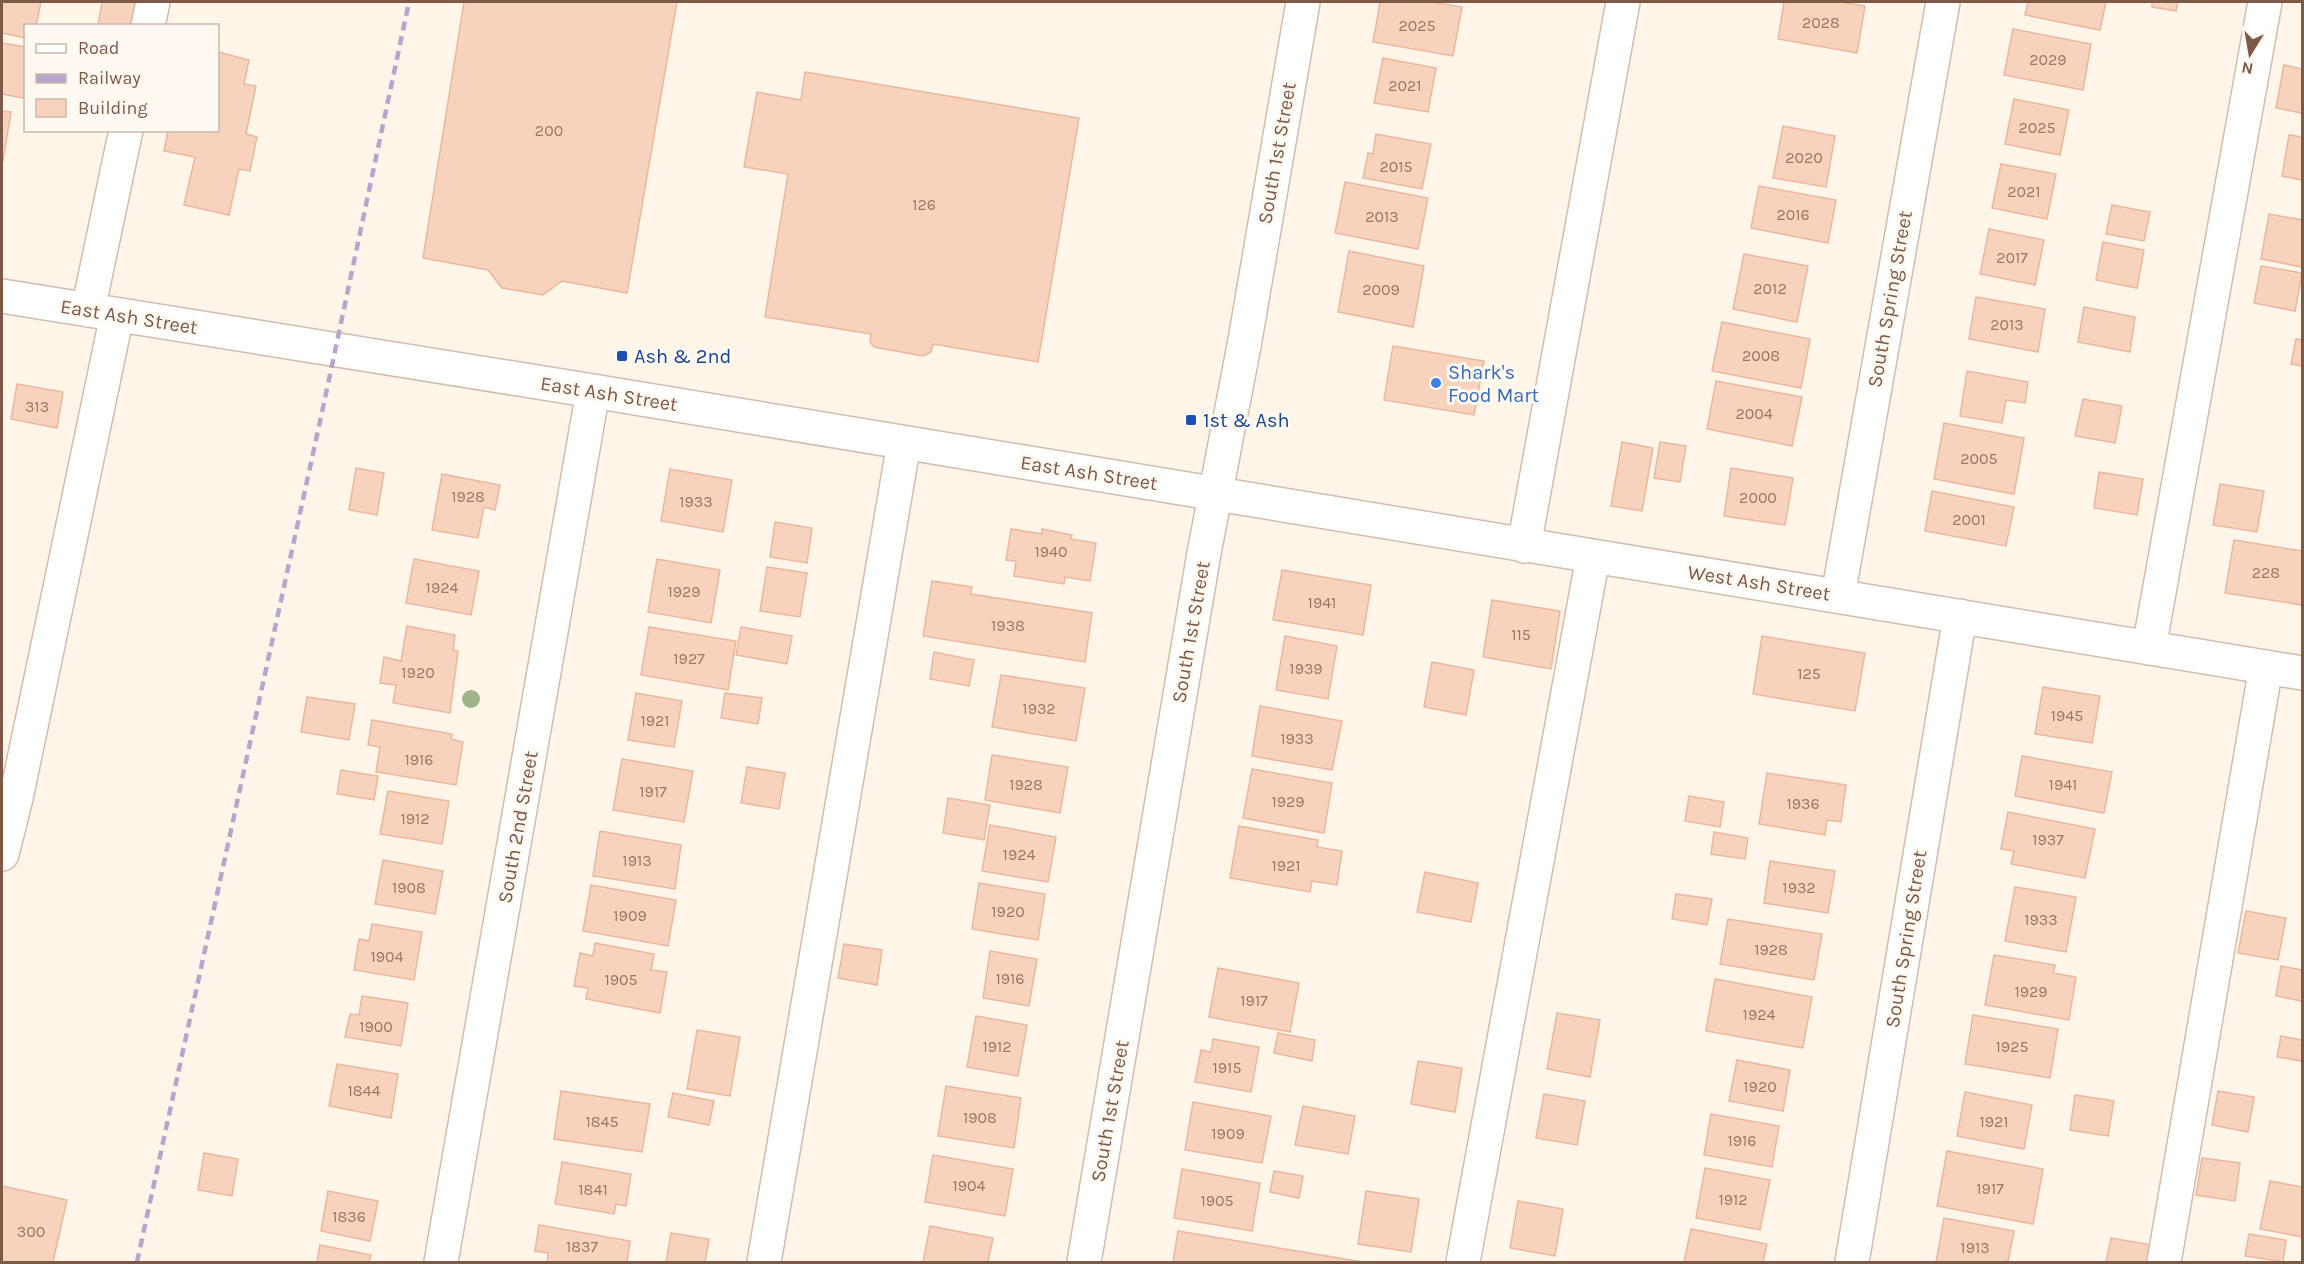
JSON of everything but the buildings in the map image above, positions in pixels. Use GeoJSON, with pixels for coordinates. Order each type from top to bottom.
{"type":"FeatureCollection","features":[{"type":"Feature","properties":{"kind":"street"},"geometry":{"type":"LineString","coordinates":[[148,24],[153,2]]}},
{"type":"Feature","properties":{"kind":"street","name":"South 1st Street"},"geometry":{"type":"LineString","coordinates":[[1084,1263],[1204,554],[1244,346],[1303,2]]}},
{"type":"Feature","properties":{"kind":"street"},"geometry":{"type":"LineString","coordinates":[[1524,546],[1623,2]]}},
{"type":"Feature","properties":{"kind":"street","name":"South Spring Street"},"geometry":{"type":"LineString","coordinates":[[1838,596],[1943,2]]}},
{"type":"Feature","properties":{"kind":"street"},"geometry":{"type":"LineString","coordinates":[[2150,648],[2265,2]]}},
{"type":"Feature","properties":{"kind":"street"},"geometry":{"type":"LineString","coordinates":[[2,854],[16,798],[102,313],[126,132]]}},
{"type":"Feature","properties":{"kind":"street","name":"East Ash Street"},"geometry":{"type":"LineString","coordinates":[[2,296],[1216,494]]}},
{"type":"Feature","properties":{"kind":"street","name":"South 2nd Street"},"geometry":{"type":"LineString","coordinates":[[441,1263],[593,391]]}},
{"type":"Feature","properties":{"kind":"street"},"geometry":{"type":"LineString","coordinates":[[764,1263],[904,443]]}},
{"type":"Feature","properties":{"kind":"street","name":"West Ash Street"},"geometry":{"type":"LineString","coordinates":[[1216,494],[2302,673]]}},
{"type":"Feature","properties":{"kind":"street"},"geometry":{"type":"LineString","coordinates":[[1462,1263],[1593,557]]}},
{"type":"Feature","properties":{"kind":"street","name":"South Spring Street"},"geometry":{"type":"LineString","coordinates":[[1852,1263],[1960,616]]}},
{"type":"Feature","properties":{"kind":"street"},"geometry":{"type":"LineString","coordinates":[[2164,1263],[2266,667]]}},
{"type":"Feature","properties":{"kind":"railway"},"geometry":{"type":"LineString","coordinates":[[137,1262],[409,2]]}},
{"type":"Feature","properties":{"kind":"place","name":"Ash & 2nd"},"geometry":{"type":"Point","coordinates":[622,356]}},
{"type":"Feature","properties":{"kind":"place","name":"Shark's Food Mart"},"geometry":{"type":"Point","coordinates":[1436,383]}},
{"type":"Feature","properties":{"kind":"place","name":"1st & Ash"},"geometry":{"type":"Point","coordinates":[1191,420]}}]}
